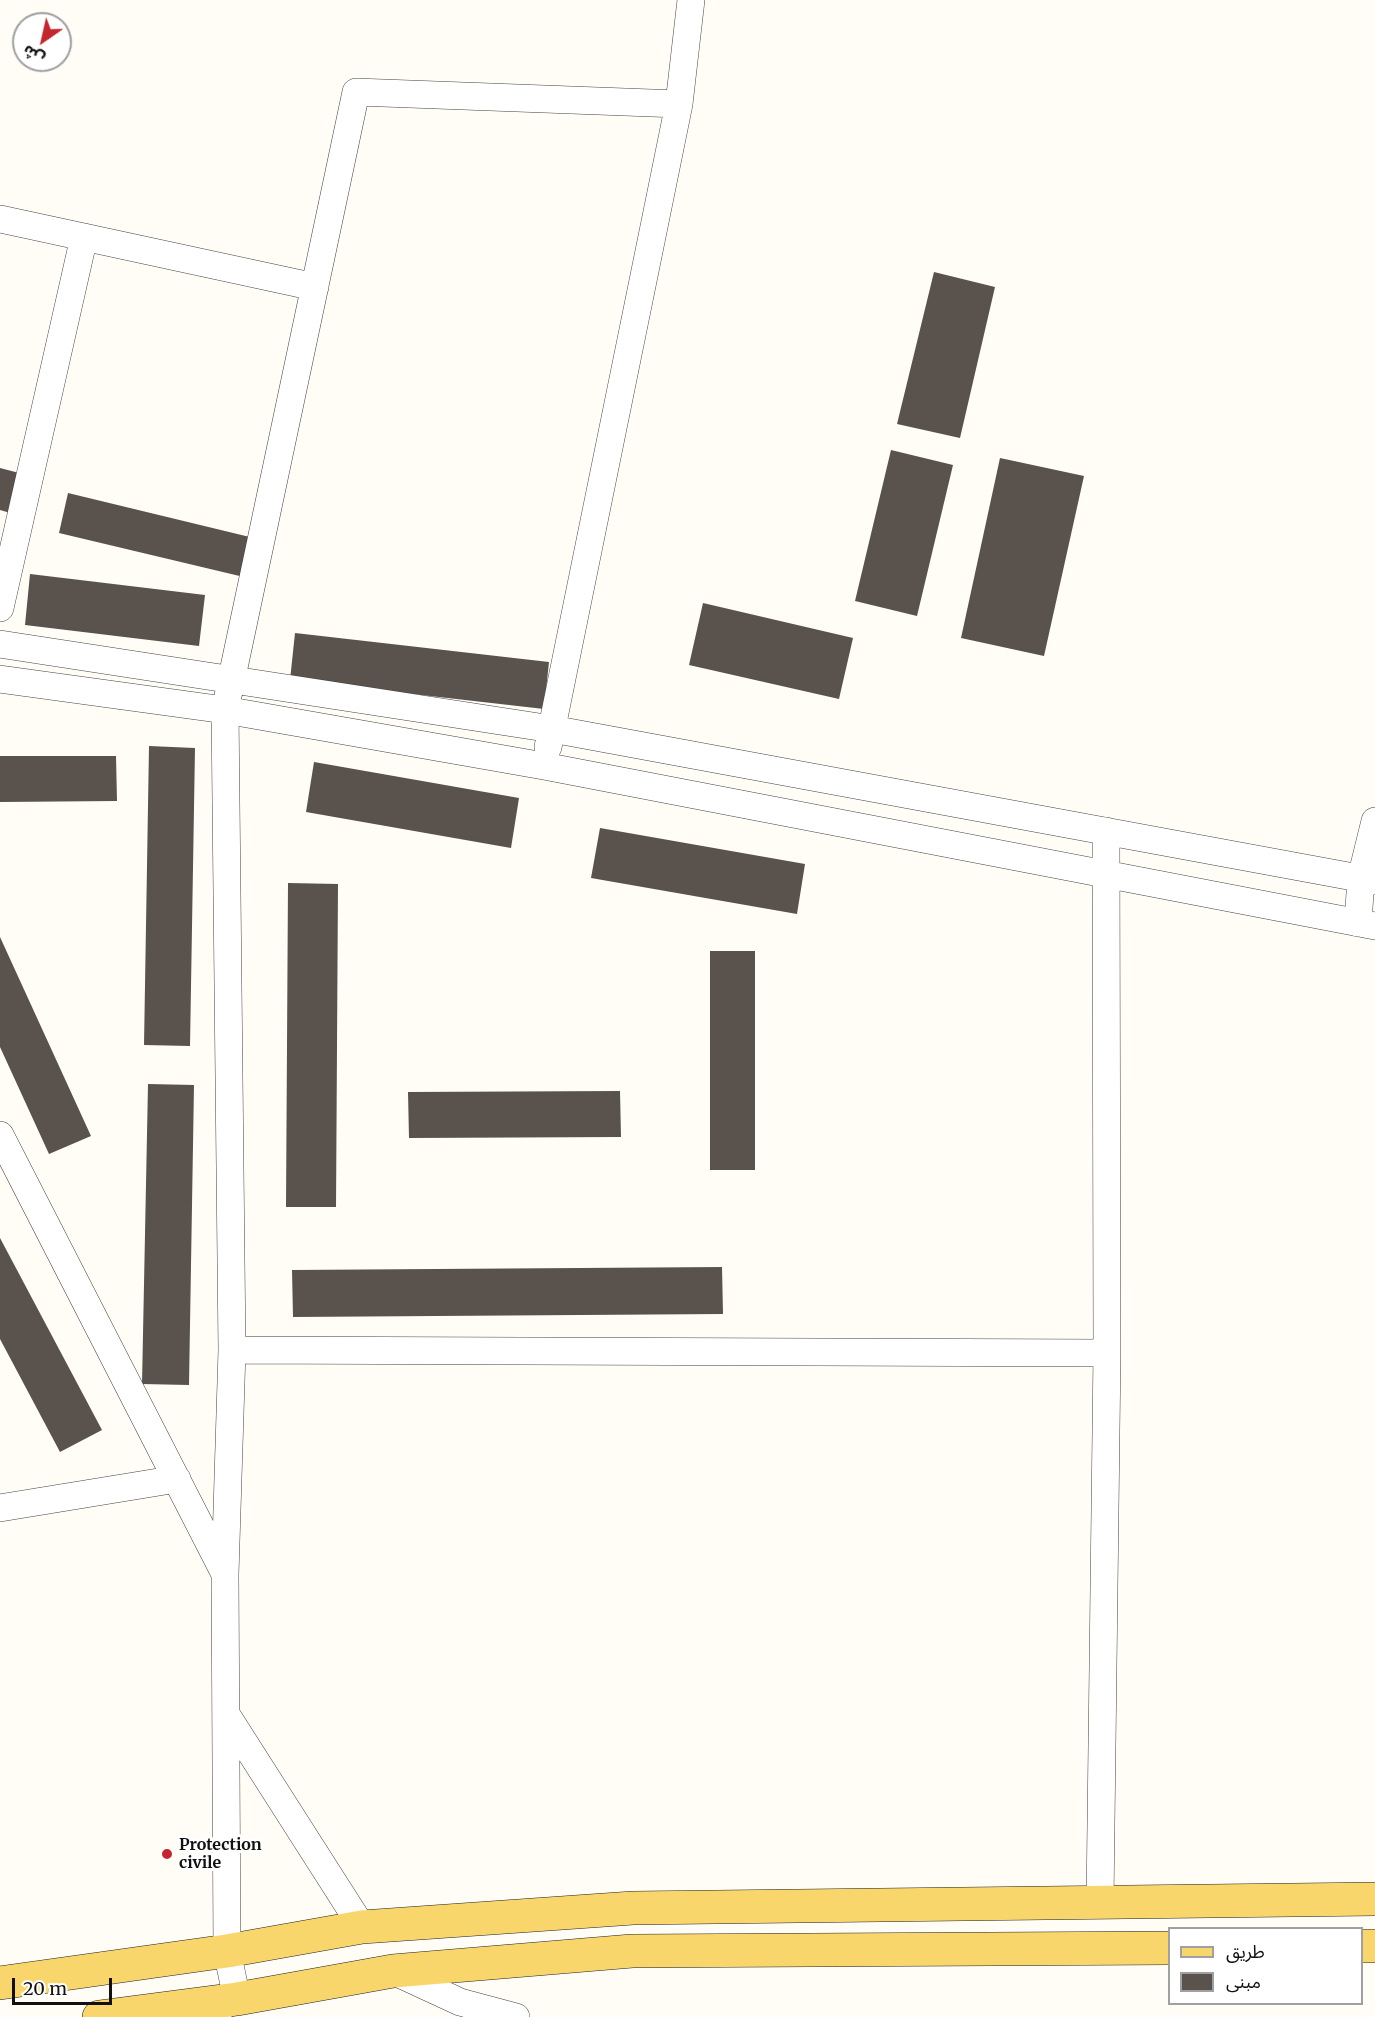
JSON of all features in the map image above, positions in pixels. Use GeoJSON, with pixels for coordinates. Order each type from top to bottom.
{"type":"FeatureCollection","features":[{"type":"Feature","properties":{"kind":"main road"},"geometry":{"type":"LineString","coordinates":[[0,1983],[227,1951],[362,1927],[633,1908],[1375,1899]]}},
{"type":"Feature","properties":{"kind":"main road"},"geometry":{"type":"LineString","coordinates":[[99,2017],[237,1999],[393,1971],[632,1951],[1168,1948]]}},
{"type":"Feature","properties":{"kind":"street"},"geometry":{"type":"LineString","coordinates":[[544,766],[679,104],[691,0]]}},
{"type":"Feature","properties":{"kind":"street"},"geometry":{"type":"LineString","coordinates":[[200,2017],[237,1999],[227,1951],[225,1574],[232,1350],[225,710],[356,92],[679,104]]}},
{"type":"Feature","properties":{"kind":"street"},"geometry":{"type":"LineString","coordinates":[[0,219],[315,287]]}},
{"type":"Feature","properties":{"kind":"street"},"geometry":{"type":"LineString","coordinates":[[0,608],[84,237]]}},
{"type":"Feature","properties":{"kind":"street"},"geometry":{"type":"LineString","coordinates":[[0,644],[552,729],[1368,879]]}},
{"type":"Feature","properties":{"kind":"street"},"geometry":{"type":"LineString","coordinates":[[0,680],[225,710],[544,766],[1367,924],[1368,879],[1375,821]]}},
{"type":"Feature","properties":{"kind":"street"},"geometry":{"type":"LineString","coordinates":[[1100,1902],[1107,1353],[1106,831]]}},
{"type":"Feature","properties":{"kind":"street"},"geometry":{"type":"LineString","coordinates":[[0,1135],[225,1574]]}},
{"type":"Feature","properties":{"kind":"street"},"geometry":{"type":"LineString","coordinates":[[232,1350],[1107,1353]]}},
{"type":"Feature","properties":{"kind":"street"},"geometry":{"type":"LineString","coordinates":[[0,1508],[177,1479]]}},
{"type":"Feature","properties":{"kind":"street"},"geometry":{"type":"LineString","coordinates":[[226,1714],[362,1927]]}},
{"type":"Feature","properties":{"kind":"street"},"geometry":{"type":"LineString","coordinates":[[393,1971],[460,2002],[516,2017]]}},
{"type":"Feature","properties":{"kind":"building"},"geometry":{"type":"Polygon","coordinates":[[[934,272],[995,287],[960,438],[897,424],[934,272]]]}},
{"type":"Feature","properties":{"kind":"building"},"geometry":{"type":"Polygon","coordinates":[[[891,450],[953,465],[917,616],[855,601],[891,450]]]}},
{"type":"Feature","properties":{"kind":"building"},"geometry":{"type":"Polygon","coordinates":[[[1000,458],[1084,476],[1044,656],[961,638],[1000,458]]]}},
{"type":"Feature","properties":{"kind":"building"},"geometry":{"type":"Polygon","coordinates":[[[0,468],[23,474],[14,514],[0,510],[0,468]]]}},
{"type":"Feature","properties":{"kind":"building"},"geometry":{"type":"Polygon","coordinates":[[[68,493],[258,539],[248,578],[59,533],[68,493]]]}},
{"type":"Feature","properties":{"kind":"building"},"geometry":{"type":"Polygon","coordinates":[[[30,574],[205,595],[199,646],[25,625],[30,574]]]}},
{"type":"Feature","properties":{"kind":"building"},"geometry":{"type":"Polygon","coordinates":[[[703,603],[853,638],[839,699],[689,665],[703,603]]]}},
{"type":"Feature","properties":{"kind":"building"},"geometry":{"type":"Polygon","coordinates":[[[295,633],[549,662],[544,709],[290,680],[295,633]]]}},
{"type":"Feature","properties":{"kind":"building"},"geometry":{"type":"Polygon","coordinates":[[[149,746],[195,748],[190,1046],[144,1045],[149,746]]]}},
{"type":"Feature","properties":{"kind":"building"},"geometry":{"type":"Polygon","coordinates":[[[0,756],[116,756],[117,801],[0,802],[0,756]]]}},
{"type":"Feature","properties":{"kind":"building"},"geometry":{"type":"Polygon","coordinates":[[[314,762],[519,798],[511,848],[306,812],[314,762]]]}},
{"type":"Feature","properties":{"kind":"building"},"geometry":{"type":"Polygon","coordinates":[[[600,828],[805,864],[797,914],[591,878],[600,828]]]}},
{"type":"Feature","properties":{"kind":"building"},"geometry":{"type":"Polygon","coordinates":[[[288,883],[338,884],[336,1207],[286,1207],[288,883]]]}},
{"type":"Feature","properties":{"kind":"building"},"geometry":{"type":"Polygon","coordinates":[[[0,937],[91,1136],[49,1154],[0,1047],[0,937]]]}},
{"type":"Feature","properties":{"kind":"building"},"geometry":{"type":"Polygon","coordinates":[[[710,951],[755,951],[755,1170],[710,1170],[710,951]]]}},
{"type":"Feature","properties":{"kind":"building"},"geometry":{"type":"Polygon","coordinates":[[[148,1084],[194,1085],[189,1385],[142,1384],[148,1084]]]}},
{"type":"Feature","properties":{"kind":"building"},"geometry":{"type":"Polygon","coordinates":[[[620,1091],[621,1137],[409,1138],[408,1092],[620,1091]]]}},
{"type":"Feature","properties":{"kind":"building"},"geometry":{"type":"Polygon","coordinates":[[[0,1238],[102,1430],[60,1452],[0,1339],[0,1238]]]}},
{"type":"Feature","properties":{"kind":"building"},"geometry":{"type":"Polygon","coordinates":[[[722,1267],[723,1314],[293,1317],[292,1270],[722,1267]]]}},
{"type":"Feature","properties":{"kind":"place","name":"Protection civile"},"geometry":{"type":"Point","coordinates":[167,1854]}}]}
